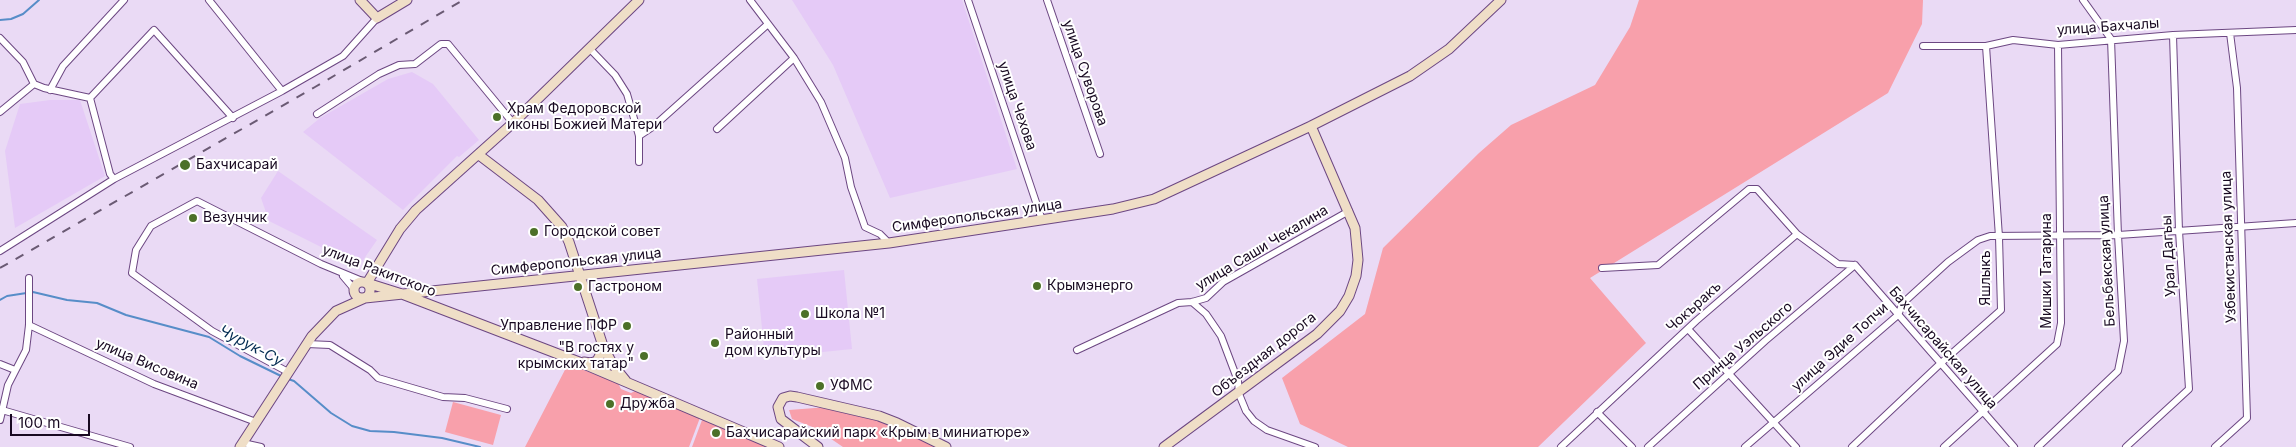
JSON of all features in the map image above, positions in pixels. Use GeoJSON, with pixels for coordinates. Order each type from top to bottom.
{"type":"FeatureCollection","features":[{"type":"Feature","properties":{"kind":"main road"},"geometry":{"type":"LineString","coordinates":[[360,0],[377,18],[408,0]]}},
{"type":"Feature","properties":{"kind":"main road"},"geometry":{"type":"LineString","coordinates":[[367,283],[400,229],[416,210],[513,123],[639,0]]}},
{"type":"Feature","properties":{"kind":"main road","name":"Симферопольская улица"},"geometry":{"type":"LineString","coordinates":[[336,312],[365,298],[889,243],[1114,209],[1154,199],[1311,126],[1410,76],[1449,49],[1501,0]]}},
{"type":"Feature","properties":{"kind":"main road","name":"Объездная дорога"},"geometry":{"type":"LineString","coordinates":[[1164,447],[1239,394],[1317,334],[1340,311],[1356,276],[1358,260],[1355,228],[1311,126]]}},
{"type":"Feature","properties":{"kind":"main road"},"geometry":{"type":"LineString","coordinates":[[479,155],[511,178],[553,215],[569,242],[600,341],[613,365],[626,381]]}},
{"type":"Feature","properties":{"kind":"main road"},"geometry":{"type":"LineString","coordinates":[[242,445],[307,344],[336,312],[359,282],[367,283]]}},
{"type":"Feature","properties":{"kind":"main road"},"geometry":{"type":"LineString","coordinates":[[354,288],[357,296],[365,298],[371,290],[367,283]]}},
{"type":"Feature","properties":{"kind":"main road","name":"улица Ракитского"},"geometry":{"type":"LineString","coordinates":[[367,283],[402,294],[579,362],[779,447]]}},
{"type":"Feature","properties":{"kind":"main road"},"geometry":{"type":"LineString","coordinates":[[579,362],[591,363],[597,361],[601,352],[600,341]]}},
{"type":"Feature","properties":{"kind":"main road"},"geometry":{"type":"LineString","coordinates":[[818,447],[781,419],[778,407],[783,398],[798,396],[879,416],[946,447]]}},
{"type":"Feature","properties":{"kind":"street"},"geometry":{"type":"LineString","coordinates":[[50,90],[63,66],[124,0]]}},
{"type":"Feature","properties":{"kind":"street"},"geometry":{"type":"LineString","coordinates":[[209,0],[282,91]]}},
{"type":"Feature","properties":{"kind":"street"},"geometry":{"type":"LineString","coordinates":[[750,0],[794,58],[821,102],[845,158],[855,202],[866,227],[880,234],[889,243]]}},
{"type":"Feature","properties":{"kind":"street","name":"улица Чехова"},"geometry":{"type":"LineString","coordinates":[[968,0],[1042,220]]}},
{"type":"Feature","properties":{"kind":"street","name":"улица Суворова"},"geometry":{"type":"LineString","coordinates":[[1047,0],[1100,154]]}},
{"type":"Feature","properties":{"kind":"street"},"geometry":{"type":"LineString","coordinates":[[2083,0],[2111,39]]}},
{"type":"Feature","properties":{"kind":"street"},"geometry":{"type":"LineString","coordinates":[[0,250],[114,179],[233,118],[343,56],[377,18]]}},
{"type":"Feature","properties":{"kind":"street"},"geometry":{"type":"LineString","coordinates":[[639,136],[654,126],[768,24]]}},
{"type":"Feature","properties":{"kind":"street"},"geometry":{"type":"LineString","coordinates":[[90,98],[154,30],[233,118]]}},
{"type":"Feature","properties":{"kind":"street","name":"улица Бахчалы"},"geometry":{"type":"LineString","coordinates":[[1924,46],[1986,46],[2013,40],[2058,45],[2173,35],[2296,30]]}},
{"type":"Feature","properties":{"kind":"street","name":"Узбекистанская улица"},"geometry":{"type":"LineString","coordinates":[[2215,447],[2247,418],[2237,88],[2230,33]]}},
{"type":"Feature","properties":{"kind":"street","name":"Урал Дагъы"},"geometry":{"type":"LineString","coordinates":[[2126,447],[2189,389],[2180,231],[2173,35]]}},
{"type":"Feature","properties":{"kind":"street"},"geometry":{"type":"LineString","coordinates":[[0,38],[23,62],[34,84],[50,90],[90,98]]}},
{"type":"Feature","properties":{"kind":"street","name":"Бельбекская улица"},"geometry":{"type":"LineString","coordinates":[[2038,447],[2118,371],[2124,341],[2111,39]]}},
{"type":"Feature","properties":{"kind":"street"},"geometry":{"type":"LineString","coordinates":[[317,114],[379,74],[399,65],[415,64],[441,44],[448,44],[513,123]]}},
{"type":"Feature","properties":{"kind":"street","name":"Мишки Татарина"},"geometry":{"type":"LineString","coordinates":[[1944,447],[1983,414],[2057,344],[2061,323],[2058,45]]}},
{"type":"Feature","properties":{"kind":"street","name":"Яшлыкъ"},"geometry":{"type":"LineString","coordinates":[[1852,447],[1941,363],[2001,310],[1999,237],[1986,46]]}},
{"type":"Feature","properties":{"kind":"street"},"geometry":{"type":"LineString","coordinates":[[590,49],[607,65],[622,87],[630,104],[639,136],[639,162]]}},
{"type":"Feature","properties":{"kind":"street"},"geometry":{"type":"LineString","coordinates":[[717,130],[794,58]]}},
{"type":"Feature","properties":{"kind":"street"},"geometry":{"type":"LineString","coordinates":[[0,112],[34,84]]}},
{"type":"Feature","properties":{"kind":"street"},"geometry":{"type":"LineString","coordinates":[[90,98],[110,174],[114,179]]}},
{"type":"Feature","properties":{"kind":"street"},"geometry":{"type":"LineString","coordinates":[[1602,268],[1658,265],[1749,189],[1757,189],[1797,234],[1838,264],[1855,265]]}},
{"type":"Feature","properties":{"kind":"street","name":"улица Ракитского"},"geometry":{"type":"LineString","coordinates":[[288,372],[212,331],[138,279],[132,272],[136,250],[151,226],[197,201],[338,272],[367,283]]}},
{"type":"Feature","properties":{"kind":"street","name":"улица Саши Чекалина"},"geometry":{"type":"LineString","coordinates":[[1077,350],[1178,303],[1206,298],[1223,282],[1348,211]]}},
{"type":"Feature","properties":{"kind":"street","name":"улица Эдие Топчи"},"geometry":{"type":"LineString","coordinates":[[1745,447],[1898,315],[1903,303],[1948,262],[1978,240],[1990,236],[2118,235],[2296,222]]}},
{"type":"Feature","properties":{"kind":"street","name":"Чокъракъ"},"geometry":{"type":"LineString","coordinates":[[1561,447],[1688,329],[1797,234]]}},
{"type":"Feature","properties":{"kind":"street","name":"Бахчисарайская улица"},"geometry":{"type":"LineString","coordinates":[[1855,265],[1983,414],[2014,447]]}},
{"type":"Feature","properties":{"kind":"street","name":"Принца Уэльского"},"geometry":{"type":"LineString","coordinates":[[1648,447],[1855,265]]}},
{"type":"Feature","properties":{"kind":"street"},"geometry":{"type":"LineString","coordinates":[[338,272],[354,288]]}},
{"type":"Feature","properties":{"kind":"street"},"geometry":{"type":"LineString","coordinates":[[0,420],[8,385],[26,350],[29,325],[29,278]]}},
{"type":"Feature","properties":{"kind":"street"},"geometry":{"type":"LineString","coordinates":[[1206,298],[1206,314]]}},
{"type":"Feature","properties":{"kind":"street"},"geometry":{"type":"LineString","coordinates":[[1192,302],[1206,314],[1221,336],[1238,381],[1239,394],[1246,411],[1254,421],[1267,430],[1315,447]]}},
{"type":"Feature","properties":{"kind":"street","name":"улица Висовина"},"geometry":{"type":"LineString","coordinates":[[29,325],[154,384],[256,422]]}},
{"type":"Feature","properties":{"kind":"street"},"geometry":{"type":"LineString","coordinates":[[1688,329],[1796,447]]}},
{"type":"Feature","properties":{"kind":"street"},"geometry":{"type":"LineString","coordinates":[[307,344],[330,345],[370,370],[378,378],[443,397],[465,398],[507,409]]}},
{"type":"Feature","properties":{"kind":"street"},"geometry":{"type":"LineString","coordinates":[[0,364],[15,370]]}},
{"type":"Feature","properties":{"kind":"street"},"geometry":{"type":"LineString","coordinates":[[2,410],[130,447]]}},
{"type":"Feature","properties":{"kind":"street"},"geometry":{"type":"LineString","coordinates":[[1597,412],[1632,447]]}},
{"type":"Feature","properties":{"kind":"street"},"geometry":{"type":"LineString","coordinates":[[242,445],[261,447]]}},
{"type":"Feature","properties":{"kind":"shaded area"},"geometry":{"type":"Polygon","coordinates":[[[792,0],[962,0],[1017,169],[890,198],[833,65],[792,0]]]}},
{"type":"Feature","properties":{"kind":"shaded area"},"geometry":{"type":"Polygon","coordinates":[[[1639,0],[1923,0],[1922,24],[1888,93],[1590,278],[1646,343],[1538,447],[1348,447],[1300,424],[1282,378],[1365,314],[1383,248],[1479,153],[1511,125],[1595,85],[1630,27],[1639,0]]]}},
{"type":"Feature","properties":{"kind":"shaded area"},"geometry":{"type":"Polygon","coordinates":[[[412,72],[433,84],[479,140],[459,157],[457,156],[403,210],[303,132],[320,118],[388,79],[412,72]]]}},
{"type":"Feature","properties":{"kind":"shaded area"},"geometry":{"type":"Polygon","coordinates":[[[50,100],[80,100],[105,176],[15,228],[5,151],[20,104],[50,100]]]}},
{"type":"Feature","properties":{"kind":"shaded area"},"geometry":{"type":"Polygon","coordinates":[[[278,171],[377,240],[359,266],[269,221],[261,198],[278,171]]]}},
{"type":"Feature","properties":{"kind":"shaded area","name":"Школа №1"},"geometry":{"type":"Polygon","coordinates":[[[844,270],[852,349],[765,358],[757,279],[844,270]]]}},
{"type":"Feature","properties":{"kind":"shaded area","name":"Дружба"},"geometry":{"type":"Polygon","coordinates":[[[568,364],[618,383],[621,389],[631,393],[637,390],[701,415],[689,447],[525,447],[568,364]]]}},
{"type":"Feature","properties":{"kind":"shaded area"},"geometry":{"type":"Polygon","coordinates":[[[453,402],[501,415],[493,445],[445,432],[453,402]]]}},
{"type":"Feature","properties":{"kind":"shaded area"},"geometry":{"type":"Polygon","coordinates":[[[828,407],[881,420],[938,447],[843,447],[815,428],[792,419],[789,410],[828,407]]]}},
{"type":"Feature","properties":{"kind":"shaded area","name":"Бахчисарайский парк «Крым в миниатюре»"},"geometry":{"type":"Polygon","coordinates":[[[702,420],[769,447],[692,447],[702,420]]]}},
{"type":"Feature","properties":{"kind":"waterway"},"geometry":{"type":"LineString","coordinates":[[0,20],[11,19],[23,14],[39,0]]}},
{"type":"Feature","properties":{"kind":"waterway","name":"Чурук-Су"},"geometry":{"type":"LineString","coordinates":[[0,300],[7,296],[33,292],[67,300],[97,303],[126,315],[209,337],[240,356],[281,376]]}},
{"type":"Feature","properties":{"kind":"waterway","name":"Чурук-Су"},"geometry":{"type":"LineString","coordinates":[[288,379],[294,381],[331,413],[352,426],[370,431],[442,438],[480,447]]}},
{"type":"Feature","properties":{"kind":"railway"},"geometry":{"type":"LineString","coordinates":[[0,268],[463,0]]}},
{"type":"Feature","properties":{"kind":"place","name":"Xрам Федоровской иконы Божией Матери"},"geometry":{"type":"Point","coordinates":[497,117]}},
{"type":"Feature","properties":{"kind":"place","name":"Бахчисарай"},"geometry":{"type":"Point","coordinates":[185,165]}},
{"type":"Feature","properties":{"kind":"place","name":"Везунчик"},"geometry":{"type":"Point","coordinates":[193,218]}},
{"type":"Feature","properties":{"kind":"place","name":"Городской совет"},"geometry":{"type":"Point","coordinates":[534,232]}},
{"type":"Feature","properties":{"kind":"place","name":"Крымэнерго"},"geometry":{"type":"Point","coordinates":[1037,286]}},
{"type":"Feature","properties":{"kind":"place","name":"Гастроном"},"geometry":{"type":"Point","coordinates":[578,287]}},
{"type":"Feature","properties":{"kind":"place","name":"Школа №1"},"geometry":{"type":"Point","coordinates":[805,314]}},
{"type":"Feature","properties":{"kind":"place","name":"Управление ПФР"},"geometry":{"type":"Point","coordinates":[627,326]}},
{"type":"Feature","properties":{"kind":"place","name":"Районный дом культуры"},"geometry":{"type":"Point","coordinates":[715,343]}},
{"type":"Feature","properties":{"kind":"place","name":"\"В гостях у крымских татар\""},"geometry":{"type":"Point","coordinates":[644,356]}},
{"type":"Feature","properties":{"kind":"place","name":"УФМС"},"geometry":{"type":"Point","coordinates":[820,386]}},
{"type":"Feature","properties":{"kind":"place","name":"Дружба"},"geometry":{"type":"Point","coordinates":[610,404]}},
{"type":"Feature","properties":{"kind":"place","name":"Бахчисарайский парк «Крым в миниатюре»"},"geometry":{"type":"Point","coordinates":[716,433]}}]}
